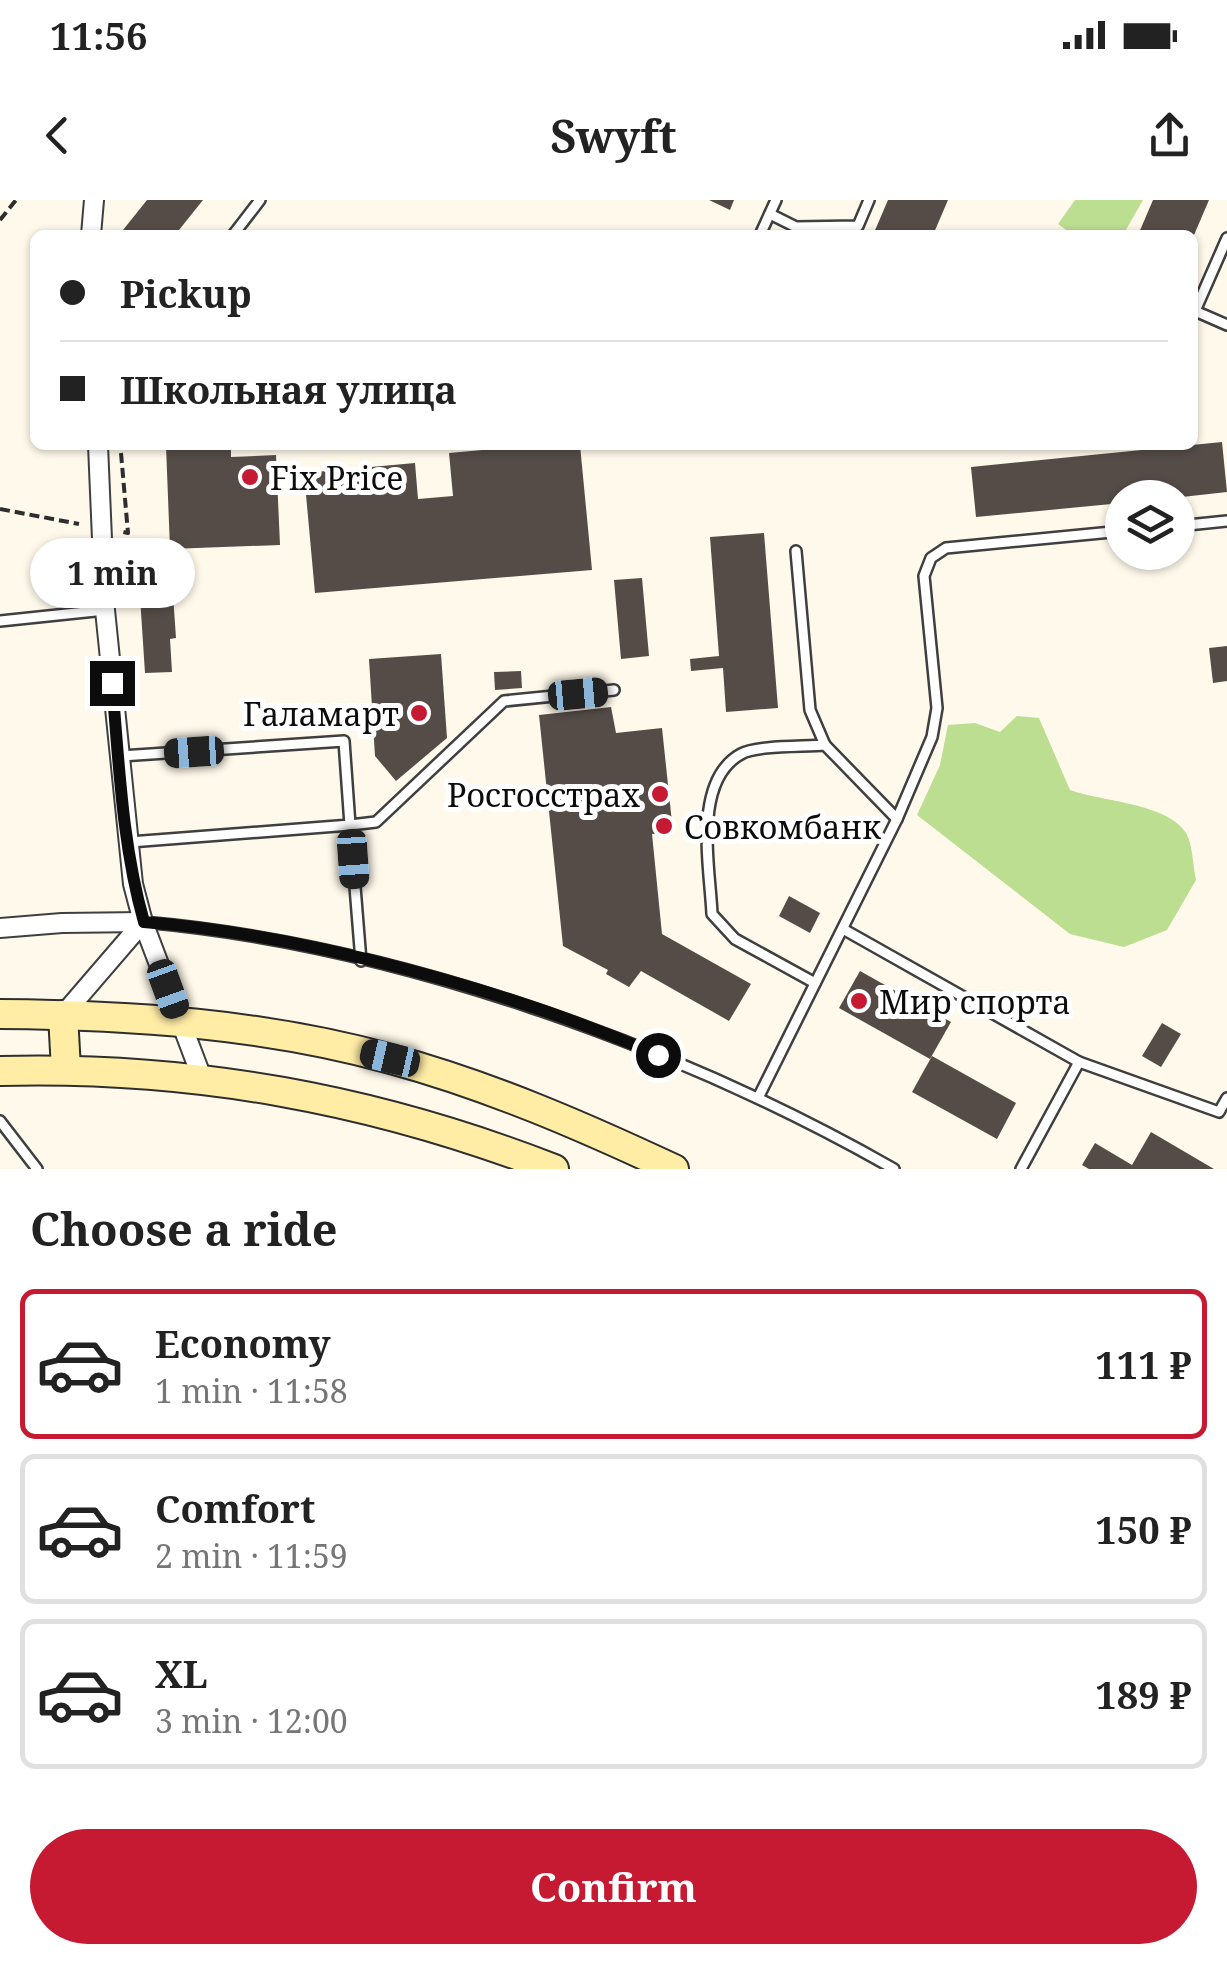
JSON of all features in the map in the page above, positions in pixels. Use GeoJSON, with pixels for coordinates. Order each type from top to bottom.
{"type":"FeatureCollection","features":[{"type":"Feature","properties":{"kind":"main road"},"geometry":{"type":"LineString","coordinates":[[0,1014],[180,1022],[296,1038],[390,1058],[482,1086],[583,1126],[674,1169]]}},
{"type":"Feature","properties":{"kind":"main road"},"geometry":{"type":"LineString","coordinates":[[63,1014],[66,1069]]}},
{"type":"Feature","properties":{"kind":"main road"},"geometry":{"type":"LineString","coordinates":[[0,1070],[66,1069],[202,1078],[283,1090],[438,1127],[554,1169]]}},
{"type":"Feature","properties":{"kind":"street"},"geometry":{"type":"LineString","coordinates":[[91,230],[94,200]]}},
{"type":"Feature","properties":{"kind":"street"},"geometry":{"type":"LineString","coordinates":[[98,450],[105,610],[133,884],[202,1078]]}},
{"type":"Feature","properties":{"kind":"street"},"geometry":{"type":"LineString","coordinates":[[0,928],[144,922]]}},
{"type":"Feature","properties":{"kind":"street"},"geometry":{"type":"LineString","coordinates":[[63,1014],[144,922]]}},
{"type":"Feature","properties":{"kind":"lane"},"geometry":{"type":"LineString","coordinates":[[237,230],[260,200]]}},
{"type":"Feature","properties":{"kind":"lane"},"geometry":{"type":"LineString","coordinates":[[762,230],[776,200]]}},
{"type":"Feature","properties":{"kind":"lane"},"geometry":{"type":"LineString","coordinates":[[770,214],[796,227],[858,226],[869,200]]}},
{"type":"Feature","properties":{"kind":"lane"},"geometry":{"type":"LineString","coordinates":[[1198,303],[1227,238]]}},
{"type":"Feature","properties":{"kind":"lane"},"geometry":{"type":"LineString","coordinates":[[1198,311],[1227,324]]}},
{"type":"Feature","properties":{"kind":"lane"},"geometry":{"type":"LineString","coordinates":[[1195,525],[1227,522]]}},
{"type":"Feature","properties":{"kind":"lane"},"geometry":{"type":"LineString","coordinates":[[758,1098],[897,819],[932,738],[937,708],[924,576],[931,558],[946,548],[1105,533]]}},
{"type":"Feature","properties":{"kind":"lane"},"geometry":{"type":"LineString","coordinates":[[796,551],[810,710],[825,745],[897,819]]}},
{"type":"Feature","properties":{"kind":"lane"},"geometry":{"type":"LineString","coordinates":[[0,621],[105,610]]}},
{"type":"Feature","properties":{"kind":"lane"},"geometry":{"type":"LineString","coordinates":[[127,842],[376,822],[504,701],[614,690]]}},
{"type":"Feature","properties":{"kind":"lane"},"geometry":{"type":"LineString","coordinates":[[118,756],[344,741],[361,960]]}},
{"type":"Feature","properties":{"kind":"lane"},"geometry":{"type":"LineString","coordinates":[[815,983],[734,938],[712,914],[708,810],[712,788],[726,766],[743,752],[825,745]]}},
{"type":"Feature","properties":{"kind":"lane"},"geometry":{"type":"LineString","coordinates":[[144,922],[271,940],[485,994],[624,1041],[758,1098],[894,1169]]}},
{"type":"Feature","properties":{"kind":"lane"},"geometry":{"type":"LineString","coordinates":[[843,929],[1080,1062],[1218,1112],[1227,1098]]}},
{"type":"Feature","properties":{"kind":"lane"},"geometry":{"type":"LineString","coordinates":[[1021,1169],[1080,1062]]}},
{"type":"Feature","properties":{"kind":"lane"},"geometry":{"type":"LineString","coordinates":[[0,1121],[37,1169]]}},
{"type":"Feature","properties":{"kind":"path"},"geometry":{"type":"LineString","coordinates":[[0,220],[16,200]]}},
{"type":"Feature","properties":{"kind":"path"},"geometry":{"type":"LineString","coordinates":[[0,509],[128,533],[121,450]]}},
{"type":"Feature","properties":{"kind":"green space"},"geometry":{"type":"Polygon","coordinates":[[[1075,200],[1143,200],[1126,230],[1066,230],[1058,224],[1075,200]]]}},
{"type":"Feature","properties":{"kind":"green space"},"geometry":{"type":"Polygon","coordinates":[[[1017,716],[1039,718],[1070,790],[1150,809],[1177,823],[1186,833],[1196,880],[1167,930],[1124,947],[1070,934],[917,815],[940,765],[948,725],[975,723],[1000,732],[1017,716]]]}},
{"type":"Feature","properties":{"kind":"building"},"geometry":{"type":"Polygon","coordinates":[[[147,200],[203,200],[179,230],[123,230],[147,200]]]}},
{"type":"Feature","properties":{"kind":"building"},"geometry":{"type":"Polygon","coordinates":[[[709,200],[734,200],[730,210],[709,200]]]}},
{"type":"Feature","properties":{"kind":"building"},"geometry":{"type":"Polygon","coordinates":[[[888,200],[948,200],[935,230],[875,230],[888,200]]]}},
{"type":"Feature","properties":{"kind":"building"},"geometry":{"type":"Polygon","coordinates":[[[1153,200],[1209,200],[1196,230],[1140,230],[1153,200]]]}},
{"type":"Feature","properties":{"kind":"building"},"geometry":{"type":"Polygon","coordinates":[[[1222,442],[1227,492],[1195,496],[1195,480],[1105,480],[1105,505],[976,517],[971,467],[1142,450],[1198,450],[1198,444],[1222,442]]]}},
{"type":"Feature","properties":{"kind":"building"},"geometry":{"type":"Polygon","coordinates":[[[166,450],[231,450],[231,457],[276,455],[280,545],[170,549],[166,450]]]}},
{"type":"Feature","properties":{"kind":"building"},"geometry":{"type":"Polygon","coordinates":[[[580,450],[592,570],[315,593],[304,473],[415,463],[418,499],[453,496],[449,453],[580,450]]]}},
{"type":"Feature","properties":{"kind":"building"},"geometry":{"type":"Polygon","coordinates":[[[764,533],[778,708],[726,712],[723,668],[691,671],[690,659],[719,656],[710,537],[764,533]]]}},
{"type":"Feature","properties":{"kind":"building"},"geometry":{"type":"Polygon","coordinates":[[[642,578],[649,656],[621,659],[614,580],[642,578]]]}},
{"type":"Feature","properties":{"kind":"building"},"geometry":{"type":"Polygon","coordinates":[[[173,595],[176,638],[170,639],[172,672],[145,673],[140,597],[173,595]]]}},
{"type":"Feature","properties":{"kind":"building"},"geometry":{"type":"Polygon","coordinates":[[[1227,646],[1227,681],[1213,683],[1209,648],[1227,646]]]}},
{"type":"Feature","properties":{"kind":"building"},"geometry":{"type":"Polygon","coordinates":[[[441,654],[447,738],[396,781],[375,756],[369,659],[441,654]]]}},
{"type":"Feature","properties":{"kind":"building"},"geometry":{"type":"Polygon","coordinates":[[[521,671],[522,688],[495,690],[494,672],[521,671]]]}},
{"type":"Feature","properties":{"kind":"building"},"geometry":{"type":"Polygon","coordinates":[[[611,707],[616,733],[662,728],[673,832],[652,834],[662,934],[751,984],[729,1021],[641,971],[629,987],[606,974],[608,970],[563,946],[539,715],[611,707]]]}},
{"type":"Feature","properties":{"kind":"building"},"geometry":{"type":"Polygon","coordinates":[[[789,896],[820,913],[810,933],[779,916],[789,896]]]}},
{"type":"Feature","properties":{"kind":"building"},"geometry":{"type":"Polygon","coordinates":[[[860,971],[951,1022],[930,1059],[839,1008],[860,971]]]}},
{"type":"Feature","properties":{"kind":"building"},"geometry":{"type":"Polygon","coordinates":[[[1162,1023],[1181,1034],[1161,1067],[1142,1056],[1162,1023]]]}},
{"type":"Feature","properties":{"kind":"building"},"geometry":{"type":"Polygon","coordinates":[[[932,1056],[1016,1103],[997,1139],[912,1092],[932,1056]]]}},
{"type":"Feature","properties":{"kind":"building"},"geometry":{"type":"Polygon","coordinates":[[[1151,1132],[1214,1169],[1089,1169],[1082,1165],[1095,1143],[1132,1165],[1151,1132]]]}},
{"type":"Feature","properties":{"kind":"place","name":"Fix Price"},"geometry":{"type":"Point","coordinates":[250,477]}},
{"type":"Feature","properties":{"kind":"place","name":"Галамарт"},"geometry":{"type":"Point","coordinates":[419,713]}},
{"type":"Feature","properties":{"kind":"place","name":"Росгосстрах"},"geometry":{"type":"Point","coordinates":[660,794]}},
{"type":"Feature","properties":{"kind":"place","name":"Совкомбанк"},"geometry":{"type":"Point","coordinates":[664,826]}},
{"type":"Feature","properties":{"kind":"place","name":"Мир спорта"},"geometry":{"type":"Point","coordinates":[859,1001]}},
{"type":"Feature","properties":{"kind":"route"},"geometry":{"type":"LineString","coordinates":[[112,683],[127,842],[144,922],[271,940],[430,977],[658,1055]]}}]}
